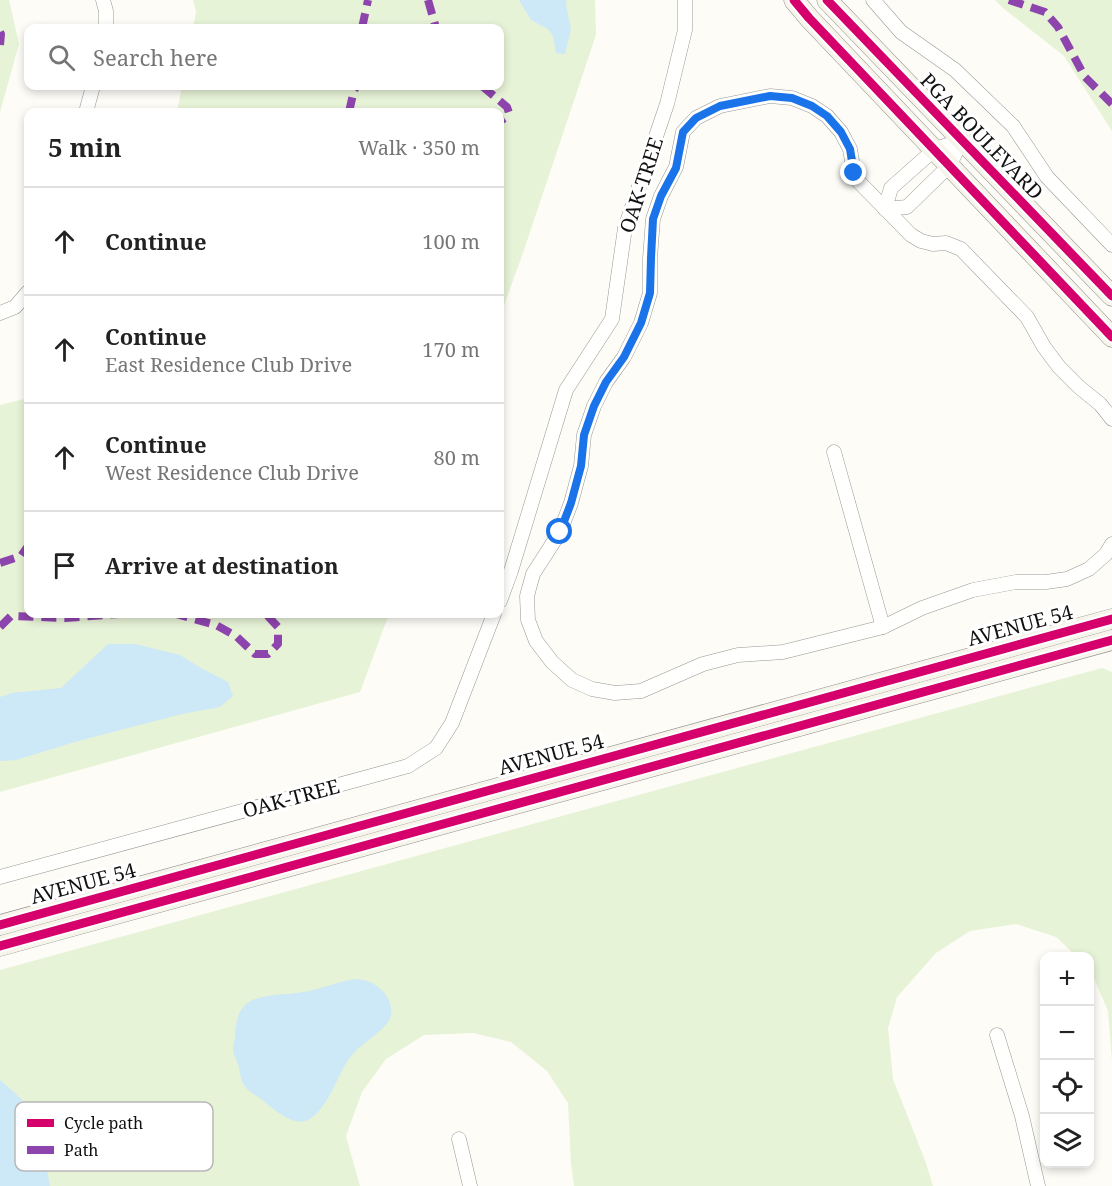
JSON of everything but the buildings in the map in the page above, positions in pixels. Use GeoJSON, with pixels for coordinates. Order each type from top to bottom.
{"type":"FeatureCollection","features":[{"type":"Feature","properties":{"kind":"street"},"geometry":{"type":"LineString","coordinates":[[103,0],[106,24]]}},
{"type":"Feature","properties":{"kind":"street","name":"OAK-TREE"},"geometry":{"type":"LineString","coordinates":[[504,590],[566,390],[612,319],[625,228],[667,104],[685,30],[685,0]]}},
{"type":"Feature","properties":{"kind":"street"},"geometry":{"type":"LineString","coordinates":[[794,0],[1112,337]]}},
{"type":"Feature","properties":{"kind":"street","name":"PGA BOULEVARD"},"geometry":{"type":"LineString","coordinates":[[827,0],[1112,296]]}},
{"type":"Feature","properties":{"kind":"street"},"geometry":{"type":"LineString","coordinates":[[873,0],[901,32],[955,70],[1013,126],[1047,177],[1112,245]]}},
{"type":"Feature","properties":{"kind":"street"},"geometry":{"type":"LineString","coordinates":[[87,108],[92,90]]}},
{"type":"Feature","properties":{"kind":"street"},"geometry":{"type":"LineString","coordinates":[[1112,419],[1100,404],[1059,367],[1044,347],[1027,317],[961,249],[946,243],[933,244],[921,241],[911,235],[859,182],[854,173],[850,149],[841,132],[827,116],[812,106],[792,98],[770,96],[720,106],[696,118],[683,132],[676,168],[661,196],[653,219],[650,293],[641,323],[624,357],[606,382],[594,406],[584,435],[581,466],[571,503],[560,532],[532,574],[527,596],[528,620],[536,640],[552,662],[572,680],[592,689],[615,693],[641,691],[703,664],[738,655],[783,652],[884,627],[922,608],[973,590],[1016,582],[1067,579],[1089,569],[1106,554],[1112,544]]}},
{"type":"Feature","properties":{"kind":"street"},"geometry":{"type":"LineString","coordinates":[[885,209],[891,188],[935,149],[961,141]]}},
{"type":"Feature","properties":{"kind":"street"},"geometry":{"type":"LineString","coordinates":[[885,209],[908,207],[950,165],[961,141]]}},
{"type":"Feature","properties":{"kind":"street"},"geometry":{"type":"LineString","coordinates":[[0,313],[15,307],[24,297]]}},
{"type":"Feature","properties":{"kind":"street"},"geometry":{"type":"LineString","coordinates":[[834,452],[884,627]]}},
{"type":"Feature","properties":{"kind":"street","name":"OAK-TREE"},"geometry":{"type":"LineString","coordinates":[[0,877],[408,766],[436,748],[452,723],[493,618]]}},
{"type":"Feature","properties":{"kind":"street","name":"AVENUE 54"},"geometry":{"type":"LineString","coordinates":[[0,925],[1112,619]]}},
{"type":"Feature","properties":{"kind":"street","name":"AVENUE 54"},"geometry":{"type":"LineString","coordinates":[[0,946],[1112,640]]}},
{"type":"Feature","properties":{"kind":"street"},"geometry":{"type":"LineString","coordinates":[[997,1035],[1022,1116],[1038,1186]]}},
{"type":"Feature","properties":{"kind":"street"},"geometry":{"type":"LineString","coordinates":[[459,1139],[470,1186]]}},
{"type":"Feature","properties":{"kind":"green space"},"geometry":{"type":"Polygon","coordinates":[[[0,0],[9,0],[19,44],[0,112],[0,0]]]}},
{"type":"Feature","properties":{"kind":"green space"},"geometry":{"type":"Polygon","coordinates":[[[193,0],[595,0],[596,35],[504,306],[504,108],[178,108],[181,90],[504,90],[504,24],[194,24],[196,12],[193,0]]]}},
{"type":"Feature","properties":{"kind":"green space"},"geometry":{"type":"Polygon","coordinates":[[[995,0],[1112,0],[1112,131],[1064,56],[995,0]]]}},
{"type":"Feature","properties":{"kind":"green space"},"geometry":{"type":"Polygon","coordinates":[[[24,399],[24,618],[388,618],[360,692],[0,792],[0,405],[24,399]]]}},
{"type":"Feature","properties":{"kind":"green space"},"geometry":{"type":"Polygon","coordinates":[[[1102,668],[1112,672],[1112,1061],[1108,1011],[1094,978],[1094,952],[1072,952],[1056,937],[1016,924],[970,931],[936,953],[897,997],[888,1028],[893,1079],[933,1186],[574,1186],[568,1103],[547,1071],[511,1042],[473,1033],[424,1035],[386,1059],[362,1092],[346,1136],[360,1186],[0,1186],[0,970],[1102,668]]]}},
{"type":"Feature","properties":{"kind":"water"},"geometry":{"type":"Polygon","coordinates":[[[519,0],[567,0],[571,29],[565,54],[556,53],[553,36],[548,29],[531,20],[519,0]]]}},
{"type":"Feature","properties":{"kind":"water"},"geometry":{"type":"Polygon","coordinates":[[[108,644],[135,644],[180,655],[228,682],[233,696],[220,707],[182,714],[78,741],[16,760],[0,761],[0,697],[12,693],[61,688],[108,644]]]}},
{"type":"Feature","properties":{"kind":"water"},"geometry":{"type":"Polygon","coordinates":[[[357,979],[376,985],[386,995],[391,1007],[389,1020],[348,1060],[325,1103],[312,1118],[295,1121],[281,1115],[248,1089],[242,1080],[233,1051],[240,1011],[252,1000],[266,996],[304,992],[357,979]]]}},
{"type":"Feature","properties":{"kind":"water"},"geometry":{"type":"Polygon","coordinates":[[[0,1080],[24,1102],[15,1102],[15,1171],[47,1171],[50,1186],[0,1186],[0,1080]]]}},
{"type":"Feature","properties":{"kind":"marked path"},"geometry":{"type":"LineString","coordinates":[[363,24],[368,0]]}},
{"type":"Feature","properties":{"kind":"marked path"},"geometry":{"type":"LineString","coordinates":[[428,0],[435,24]]}},
{"type":"Feature","properties":{"kind":"marked path"},"geometry":{"type":"LineString","coordinates":[[1009,0],[1045,12],[1058,27],[1085,77],[1112,104]]}},
{"type":"Feature","properties":{"kind":"marked path"},"geometry":{"type":"LineString","coordinates":[[0,32],[0,45]]}},
{"type":"Feature","properties":{"kind":"marked path"},"geometry":{"type":"LineString","coordinates":[[350,108],[354,90]]}},
{"type":"Feature","properties":{"kind":"marked path"},"geometry":{"type":"LineString","coordinates":[[487,90],[507,107],[509,113],[504,119]]}},
{"type":"Feature","properties":{"kind":"marked path"},"geometry":{"type":"LineString","coordinates":[[0,563],[21,556],[24,552]]}},
{"type":"Feature","properties":{"kind":"marked path"},"geometry":{"type":"LineString","coordinates":[[0,627],[11,616],[24,616]]}},
{"type":"Feature","properties":{"kind":"marked path"},"geometry":{"type":"LineString","coordinates":[[191,618],[216,625],[236,636],[255,654],[268,654],[278,644],[278,627],[270,618]]}},
{"type":"Feature","properties":{"kind":"cycle path"},"geometry":{"type":"LineString","coordinates":[[794,0],[1112,337]]}},
{"type":"Feature","properties":{"kind":"cycle path"},"geometry":{"type":"LineString","coordinates":[[827,0],[1112,296]]}},
{"type":"Feature","properties":{"kind":"cycle path"},"geometry":{"type":"LineString","coordinates":[[0,925],[1112,619]]}},
{"type":"Feature","properties":{"kind":"cycle path"},"geometry":{"type":"LineString","coordinates":[[0,946],[1112,640]]}},
{"type":"Feature","properties":{"kind":"route"},"geometry":{"type":"LineString","coordinates":[[560,532],[581,466],[584,435],[594,406],[606,382],[624,357],[641,323],[650,293],[653,219],[661,196],[676,168],[683,132],[696,118],[720,106],[770,96],[792,98],[812,106],[827,116],[841,132],[850,149],[854,173]]}}]}
